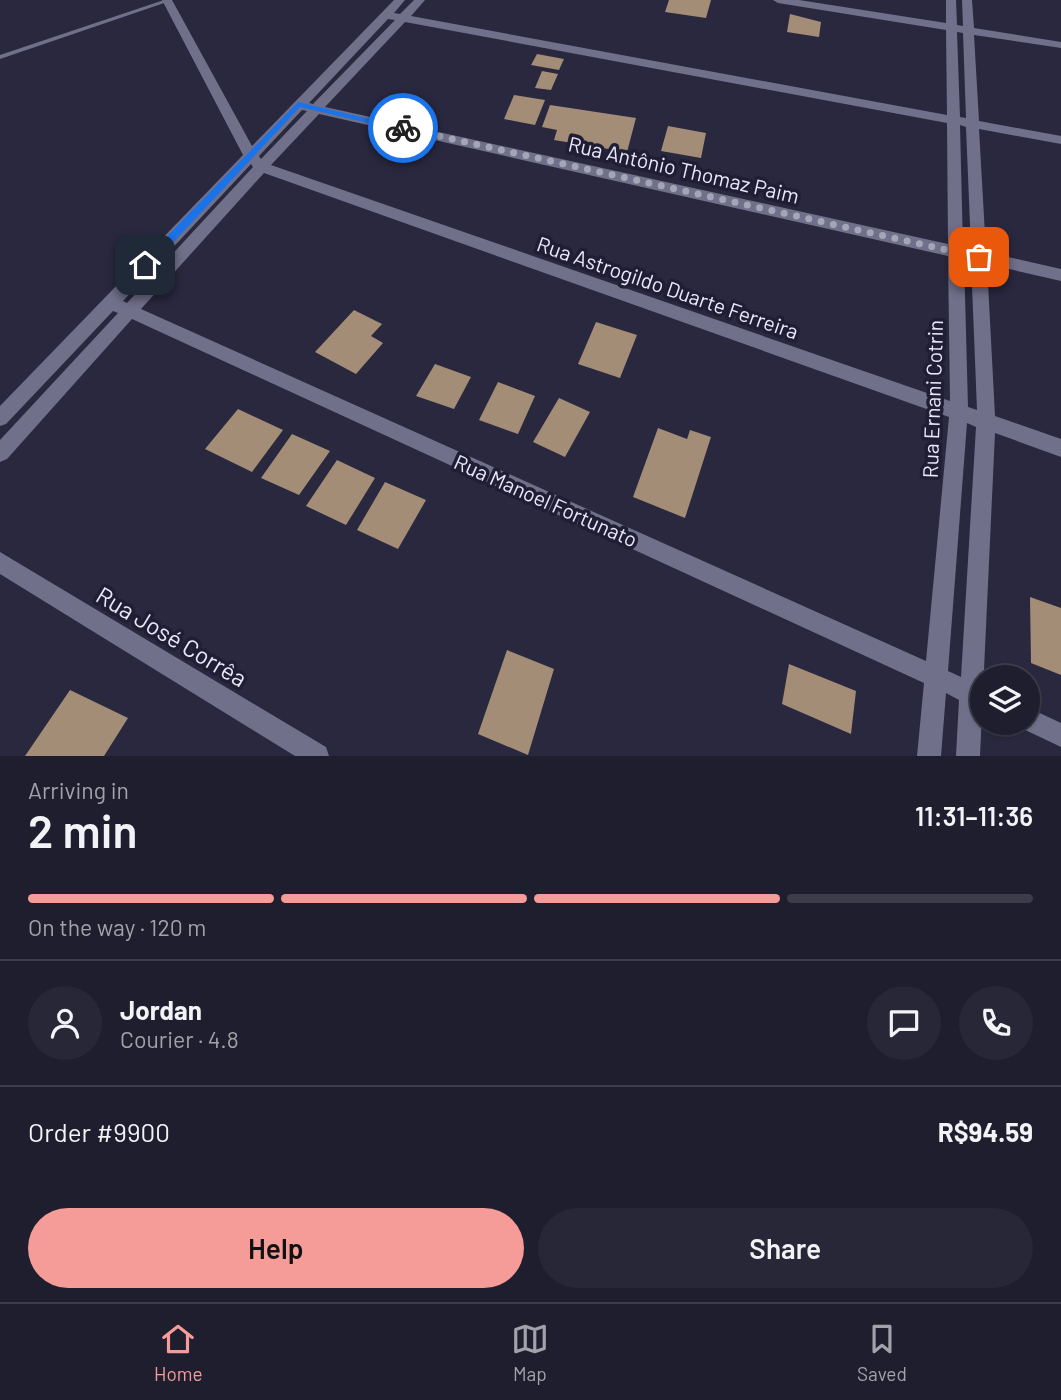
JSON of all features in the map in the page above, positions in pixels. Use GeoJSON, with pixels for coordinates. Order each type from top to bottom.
{"type":"FeatureCollection","features":[{"type":"Feature","properties":{"kind":"street"},"geometry":{"type":"LineString","coordinates":[[168,0],[255,161]]}},
{"type":"Feature","properties":{"kind":"street"},"geometry":{"type":"LineString","coordinates":[[0,453],[130,311],[255,161],[298,104],[400,0]]}},
{"type":"Feature","properties":{"kind":"street"},"geometry":{"type":"LineString","coordinates":[[0,418],[110,302],[255,161],[316,108],[420,0]]}},
{"type":"Feature","properties":{"kind":"street"},"geometry":{"type":"LineString","coordinates":[[778,0],[1061,45]]}},
{"type":"Feature","properties":{"kind":"street","name":"Rua Ernani Cotrin"},"geometry":{"type":"LineString","coordinates":[[951,0],[960,29],[972,124],[986,419],[978,665]]}},
{"type":"Feature","properties":{"kind":"street","name":"Rua Ernani Cotrin"},"geometry":{"type":"LineString","coordinates":[[929,756],[959,411],[953,120],[960,29],[967,0]]}},
{"type":"Feature","properties":{"kind":"street"},"geometry":{"type":"LineString","coordinates":[[386,15],[1061,140]]}},
{"type":"Feature","properties":{"kind":"street","name":"Rua Antônio Thomaz Paim"},"geometry":{"type":"LineString","coordinates":[[298,104],[1061,275]]}},
{"type":"Feature","properties":{"kind":"street","name":"Rua Astrogildo Duarte Ferreira"},"geometry":{"type":"LineString","coordinates":[[255,161],[986,419],[1061,448]]}},
{"type":"Feature","properties":{"kind":"street","name":"Rua Manoel Fortunato"},"geometry":{"type":"LineString","coordinates":[[110,302],[970,693]]}},
{"type":"Feature","properties":{"kind":"street","name":"Rua José Corrêa"},"geometry":{"type":"LineString","coordinates":[[0,562],[317,756]]}},
{"type":"Feature","properties":{"kind":"street"},"geometry":{"type":"LineString","coordinates":[[1040,725],[1061,734]]}},
{"type":"Feature","properties":{"kind":"street","name":"Rua Ernani Cotrin"},"geometry":{"type":"LineString","coordinates":[[968,756],[971,735]]}},
{"type":"Feature","properties":{"kind":"lane"},"geometry":{"type":"LineString","coordinates":[[0,58],[168,0]]}},
{"type":"Feature","properties":{"kind":"building"},"geometry":{"type":"Polygon","coordinates":[[[669,0],[711,0],[706,18],[665,12],[669,0]]]}},
{"type":"Feature","properties":{"kind":"building"},"geometry":{"type":"Polygon","coordinates":[[[790,14],[821,22],[819,37],[787,32],[790,14]]]}},
{"type":"Feature","properties":{"kind":"building"},"geometry":{"type":"Polygon","coordinates":[[[537,54],[564,59],[559,70],[531,65],[537,54]]]}},
{"type":"Feature","properties":{"kind":"building"},"geometry":{"type":"Polygon","coordinates":[[[542,71],[558,74],[551,90],[535,88],[542,71]]]}},
{"type":"Feature","properties":{"kind":"building"},"geometry":{"type":"Polygon","coordinates":[[[514,95],[545,100],[535,125],[504,119],[514,95]]]}},
{"type":"Feature","properties":{"kind":"building"},"geometry":{"type":"Polygon","coordinates":[[[550,105],[636,118],[627,152],[554,140],[557,130],[542,127],[550,105]]]}},
{"type":"Feature","properties":{"kind":"building"},"geometry":{"type":"Polygon","coordinates":[[[668,126],[706,133],[701,158],[661,151],[668,126]]]}},
{"type":"Feature","properties":{"kind":"building"},"geometry":{"type":"Polygon","coordinates":[[[354,310],[382,324],[371,336],[383,343],[356,374],[315,352],[354,310]]]}},
{"type":"Feature","properties":{"kind":"building"},"geometry":{"type":"Polygon","coordinates":[[[596,322],[637,335],[620,378],[578,364],[596,322]]]}},
{"type":"Feature","properties":{"kind":"building"},"geometry":{"type":"Polygon","coordinates":[[[435,364],[471,377],[454,409],[416,396],[435,364]]]}},
{"type":"Feature","properties":{"kind":"building"},"geometry":{"type":"Polygon","coordinates":[[[498,382],[535,396],[518,434],[479,420],[498,382]]]}},
{"type":"Feature","properties":{"kind":"building"},"geometry":{"type":"Polygon","coordinates":[[[559,398],[590,412],[565,457],[533,442],[559,398]]]}},
{"type":"Feature","properties":{"kind":"building"},"geometry":{"type":"Polygon","coordinates":[[[238,409],[283,430],[252,472],[205,449],[238,409]]]}},
{"type":"Feature","properties":{"kind":"building"},"geometry":{"type":"Polygon","coordinates":[[[658,428],[687,439],[690,430],[711,437],[685,518],[633,497],[658,428]]]}},
{"type":"Feature","properties":{"kind":"building"},"geometry":{"type":"Polygon","coordinates":[[[292,434],[330,451],[299,495],[261,478],[292,434]]]}},
{"type":"Feature","properties":{"kind":"building"},"geometry":{"type":"Polygon","coordinates":[[[337,460],[375,478],[346,525],[306,506],[337,460]]]}},
{"type":"Feature","properties":{"kind":"building"},"geometry":{"type":"Polygon","coordinates":[[[385,482],[426,500],[398,549],[357,530],[385,482]]]}},
{"type":"Feature","properties":{"kind":"building"},"geometry":{"type":"Polygon","coordinates":[[[1030,597],[1061,608],[1061,675],[1031,663],[1030,597]]]}},
{"type":"Feature","properties":{"kind":"building"},"geometry":{"type":"Polygon","coordinates":[[[507,650],[554,669],[528,755],[478,734],[507,650]]]}},
{"type":"Feature","properties":{"kind":"building"},"geometry":{"type":"Polygon","coordinates":[[[789,664],[856,691],[851,734],[782,704],[789,664]]]}},
{"type":"Feature","properties":{"kind":"building"},"geometry":{"type":"Polygon","coordinates":[[[70,690],[128,718],[104,756],[25,756],[70,690]]]}},
{"type":"Feature","properties":{"kind":"way so far"},"geometry":{"type":"LineString","coordinates":[[403,128],[979,257]]}},
{"type":"Feature","properties":{"kind":"route"},"geometry":{"type":"LineString","coordinates":[[145,265],[298,104],[403,128]]}}]}
